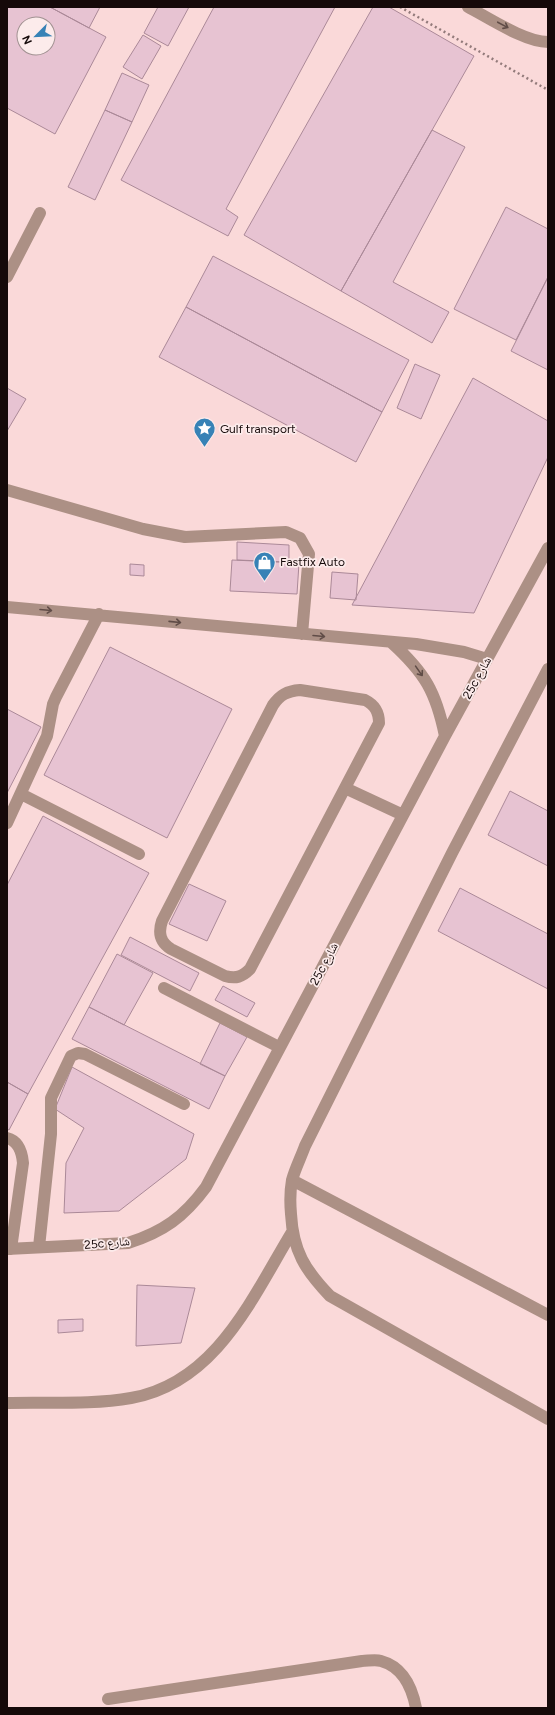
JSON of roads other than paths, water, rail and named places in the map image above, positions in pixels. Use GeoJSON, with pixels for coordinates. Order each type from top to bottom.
{"type":"FeatureCollection","features":[{"type":"Feature","properties":{"kind":"street"},"geometry":{"type":"LineString","coordinates":[[468,7],[539,42],[548,42]]}},
{"type":"Feature","properties":{"kind":"street"},"geometry":{"type":"LineString","coordinates":[[7,277],[40,213]]}},
{"type":"Feature","properties":{"kind":"street"},"geometry":{"type":"LineString","coordinates":[[7,490],[143,529],[185,537],[286,532],[300,538],[309,554],[302,634]]}},
{"type":"Feature","properties":{"kind":"street","name":"25c شارع"},"geometry":{"type":"LineString","coordinates":[[9,1249],[128,1243],[146,1237],[164,1228],[180,1217],[194,1203],[206,1187],[445,736],[548,548]]}},
{"type":"Feature","properties":{"kind":"street"},"geometry":{"type":"LineString","coordinates":[[7,607],[99,614],[440,647],[487,660]]}},
{"type":"Feature","properties":{"kind":"street"},"geometry":{"type":"LineString","coordinates":[[7,823],[47,736],[53,704],[56,697],[99,614]]}},
{"type":"Feature","properties":{"kind":"street"},"geometry":{"type":"LineString","coordinates":[[392,643],[412,661],[428,684],[440,709],[445,736]]}},
{"type":"Feature","properties":{"kind":"street"},"geometry":{"type":"LineString","coordinates":[[548,669],[452,853],[305,1146],[292,1180],[290,1206],[292,1232],[296,1249],[312,1278],[330,1296],[548,1419]]}},
{"type":"Feature","properties":{"kind":"street"},"geometry":{"type":"LineString","coordinates":[[300,690],[365,700],[372,703],[376,709],[379,716],[379,723],[345,788],[250,969],[244,976],[234,978],[225,976],[164,944],[160,930],[162,921],[273,705],[284,694],[291,691],[300,690]]}},
{"type":"Feature","properties":{"kind":"street"},"geometry":{"type":"LineString","coordinates":[[345,788],[403,815]]}},
{"type":"Feature","properties":{"kind":"street"},"geometry":{"type":"LineString","coordinates":[[21,794],[139,854]]}},
{"type":"Feature","properties":{"kind":"street"},"geometry":{"type":"LineString","coordinates":[[164,988],[279,1047]]}},
{"type":"Feature","properties":{"kind":"street"},"geometry":{"type":"LineString","coordinates":[[39,1248],[51,1134],[51,1098],[71,1056],[85,1054],[184,1104]]}},
{"type":"Feature","properties":{"kind":"street"},"geometry":{"type":"LineString","coordinates":[[7,1138],[18,1145],[22,1153],[23,1163],[9,1249]]}},
{"type":"Feature","properties":{"kind":"street"},"geometry":{"type":"LineString","coordinates":[[292,1180],[548,1315]]}},
{"type":"Feature","properties":{"kind":"street"},"geometry":{"type":"LineString","coordinates":[[7,1403],[116,1400],[132,1398],[154,1392],[175,1382],[212,1354],[227,1336],[242,1315],[292,1232]]}},
{"type":"Feature","properties":{"kind":"street"},"geometry":{"type":"LineString","coordinates":[[108,1700],[362,1661],[380,1661],[397,1668],[408,1682],[416,1708]]}},
{"type":"Feature","properties":{"kind":"place","name":"Gulf transport"},"geometry":{"type":"Point","coordinates":[204,448]}},
{"type":"Feature","properties":{"kind":"place","name":"Fastfix Auto"},"geometry":{"type":"Point","coordinates":[264,582]}}]}
